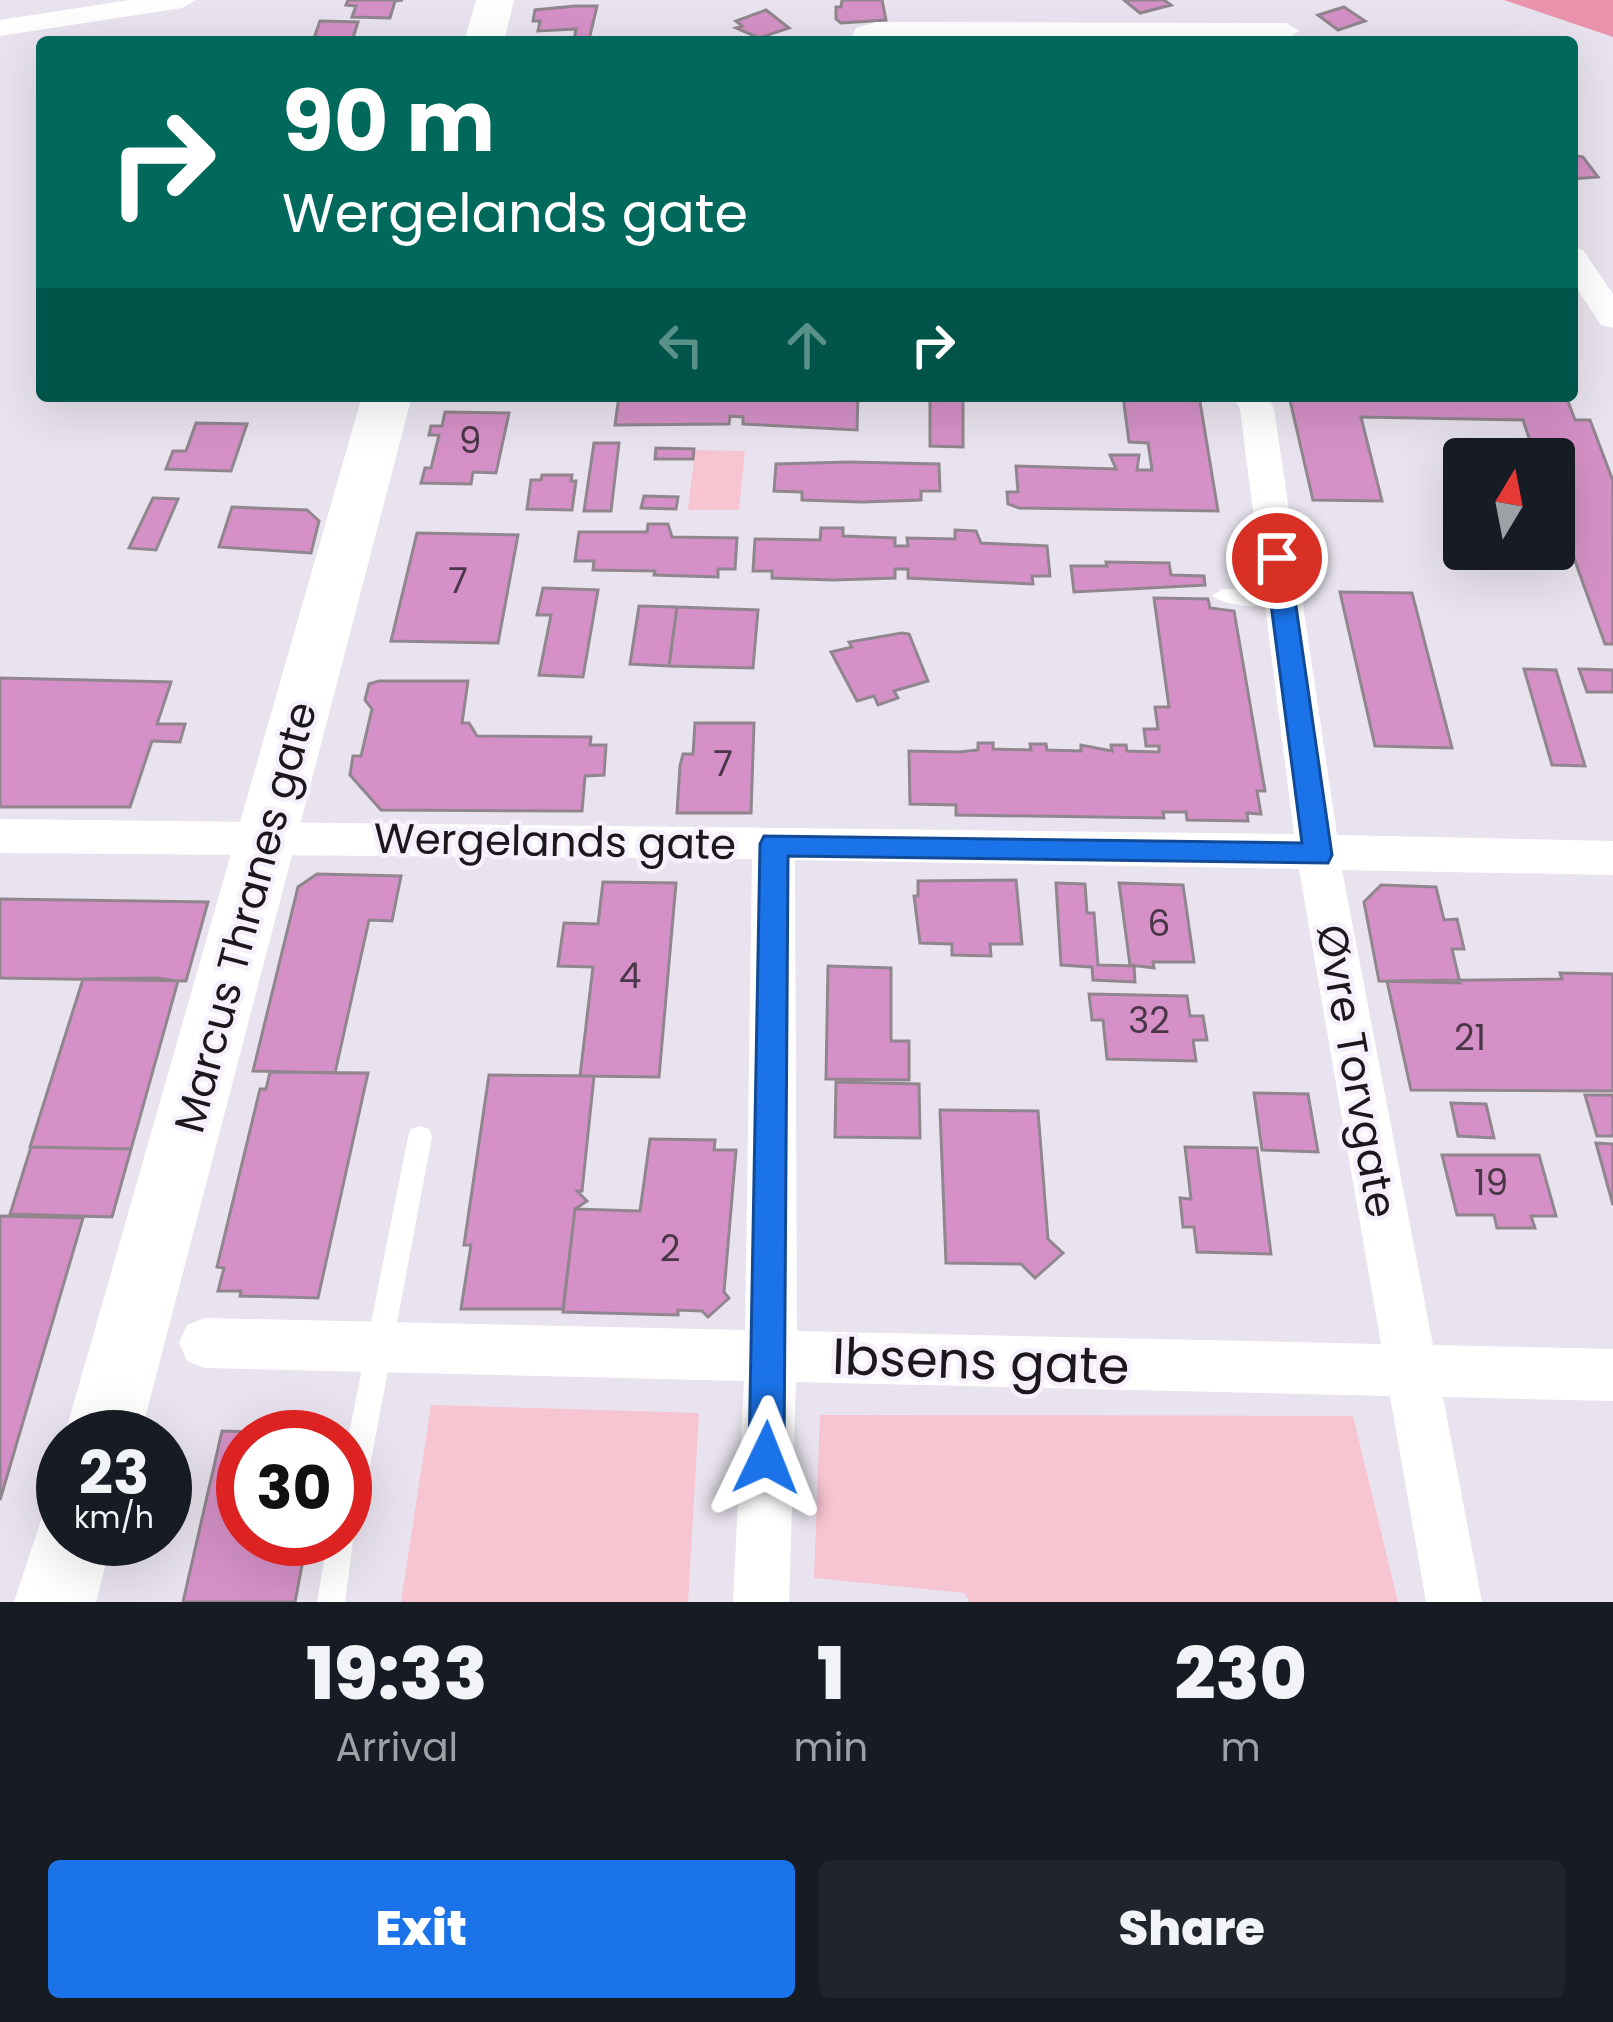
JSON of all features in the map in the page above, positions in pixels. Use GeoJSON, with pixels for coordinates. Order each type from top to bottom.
{"type":"FeatureCollection","features":[{"type":"Feature","properties":{"kind":"main road"},"geometry":{"type":"LineString","coordinates":[[486,36],[495,0]]}},
{"type":"Feature","properties":{"kind":"main road","name":"Marcus Thranes gate"},"geometry":{"type":"LineString","coordinates":[[109,1410],[385,402]]}},
{"type":"Feature","properties":{"kind":"main road"},"geometry":{"type":"LineString","coordinates":[[55,1602],[65,1566]]}},
{"type":"Feature","properties":{"kind":"street"},"geometry":{"type":"LineString","coordinates":[[0,28],[182,0]]}},
{"type":"Feature","properties":{"kind":"street"},"geometry":{"type":"LineString","coordinates":[[1246,0],[1294,36]]}},
{"type":"Feature","properties":{"kind":"street"},"geometry":{"type":"LineString","coordinates":[[865,36],[877,30],[1294,36]]}},
{"type":"Feature","properties":{"kind":"street"},"geometry":{"type":"LineString","coordinates":[[1578,266],[1613,318]]}},
{"type":"Feature","properties":{"kind":"street","name":"Øvre Torvgate"},"geometry":{"type":"LineString","coordinates":[[1253,402],[1318,855],[1454,1602]]}},
{"type":"Feature","properties":{"kind":"street","name":"Wergelands gate"},"geometry":{"type":"LineString","coordinates":[[0,836],[1613,858]]}},
{"type":"Feature","properties":{"kind":"street"},"geometry":{"type":"LineString","coordinates":[[761,1602],[771,1355],[774,844]]}},
{"type":"Feature","properties":{"kind":"street","name":"Ibsens gate"},"geometry":{"type":"LineString","coordinates":[[205,1343],[1613,1376]]}},
{"type":"Feature","properties":{"kind":"lane"},"geometry":{"type":"LineString","coordinates":[[1222,596],[1282,598]]}},
{"type":"Feature","properties":{"kind":"lane"},"geometry":{"type":"LineString","coordinates":[[367,1410],[420,1137]]}},
{"type":"Feature","properties":{"kind":"lane"},"geometry":{"type":"LineString","coordinates":[[331,1602],[337,1566]]}},
{"type":"Feature","properties":{"kind":"shaded area"},"geometry":{"type":"Polygon","coordinates":[[[1504,0],[1613,0],[1613,37],[1504,0]]]}},
{"type":"Feature","properties":{"kind":"shaded area"},"geometry":{"type":"Polygon","coordinates":[[[695,450],[745,451],[739,510],[688,510],[695,450]]]}},
{"type":"Feature","properties":{"kind":"shaded area"},"geometry":{"type":"Polygon","coordinates":[[[431,1405],[699,1413],[688,1602],[401,1602],[431,1405]]]}},
{"type":"Feature","properties":{"kind":"shaded area"},"geometry":{"type":"Polygon","coordinates":[[[820,1415],[1353,1416],[1398,1602],[969,1602],[965,1593],[814,1578],[820,1415]]]}},
{"type":"Feature","properties":{"kind":"building"},"geometry":{"type":"Polygon","coordinates":[[[348,0],[403,0],[395,1],[390,18],[352,17],[356,6],[346,5],[348,0]]]}},
{"type":"Feature","properties":{"kind":"building"},"geometry":{"type":"Polygon","coordinates":[[[842,0],[882,0],[886,20],[841,23],[836,7],[841,7],[842,0]]]}},
{"type":"Feature","properties":{"kind":"building"},"geometry":{"type":"Polygon","coordinates":[[[1124,0],[1164,0],[1171,5],[1140,13],[1124,0]]]}},
{"type":"Feature","properties":{"kind":"building"},"geometry":{"type":"Polygon","coordinates":[[[597,6],[590,36],[575,36],[576,29],[538,31],[535,10],[597,6]]]}},
{"type":"Feature","properties":{"kind":"building"},"geometry":{"type":"Polygon","coordinates":[[[1344,7],[1365,21],[1338,30],[1318,15],[1344,7]]]}},
{"type":"Feature","properties":{"kind":"building"},"geometry":{"type":"Polygon","coordinates":[[[766,10],[789,28],[754,36],[736,28],[742,26],[736,21],[766,10]]]}},
{"type":"Feature","properties":{"kind":"building"},"geometry":{"type":"Polygon","coordinates":[[[320,21],[358,22],[354,36],[315,36],[320,21]]]}},
{"type":"Feature","properties":{"kind":"building"},"geometry":{"type":"Polygon","coordinates":[[[1578,156],[1583,157],[1598,177],[1578,179],[1578,156]]]}},
{"type":"Feature","properties":{"kind":"building"},"geometry":{"type":"Polygon","coordinates":[[[618,402],[858,402],[857,430],[743,424],[743,417],[730,416],[729,424],[615,425],[618,402]]]}},
{"type":"Feature","properties":{"kind":"building"},"geometry":{"type":"Polygon","coordinates":[[[930,402],[963,402],[963,447],[930,446],[930,402]]]}},
{"type":"Feature","properties":{"kind":"building"},"geometry":{"type":"Polygon","coordinates":[[[1124,402],[1200,402],[1218,511],[1019,508],[1008,504],[1007,492],[1018,492],[1016,466],[1116,469],[1110,455],[1139,455],[1137,470],[1152,470],[1148,443],[1129,442],[1124,402]]]}},
{"type":"Feature","properties":{"kind":"building"},"geometry":{"type":"Polygon","coordinates":[[[1290,402],[1568,402],[1575,420],[1590,420],[1613,481],[1613,644],[1605,644],[1575,561],[1575,438],[1529,438],[1523,420],[1361,417],[1382,501],[1313,500],[1290,402]]]}},
{"type":"Feature","properties":{"kind":"building"},"geometry":{"type":"Polygon","coordinates":[[[445,412],[509,413],[496,473],[473,472],[471,484],[421,483],[425,468],[431,468],[439,435],[429,435],[431,426],[442,426],[445,412]]]}},
{"type":"Feature","properties":{"kind":"building"},"geometry":{"type":"Polygon","coordinates":[[[196,423],[247,424],[231,471],[166,469],[173,451],[186,451],[196,423]]]}},
{"type":"Feature","properties":{"kind":"building"},"geometry":{"type":"Polygon","coordinates":[[[594,443],[619,443],[611,511],[584,511],[594,443]]]}},
{"type":"Feature","properties":{"kind":"building"},"geometry":{"type":"Polygon","coordinates":[[[656,448],[694,449],[693,459],[655,459],[656,448]]]}},
{"type":"Feature","properties":{"kind":"building"},"geometry":{"type":"Polygon","coordinates":[[[776,464],[939,464],[940,491],[921,491],[921,500],[862,502],[802,500],[802,492],[774,491],[776,464]]]}},
{"type":"Feature","properties":{"kind":"building"},"geometry":{"type":"Polygon","coordinates":[[[542,475],[572,475],[571,481],[576,481],[572,510],[527,509],[531,480],[541,480],[542,475]]]}},
{"type":"Feature","properties":{"kind":"building"},"geometry":{"type":"Polygon","coordinates":[[[644,496],[678,497],[676,509],[641,508],[644,496]]]}},
{"type":"Feature","properties":{"kind":"building"},"geometry":{"type":"Polygon","coordinates":[[[153,498],[178,499],[156,550],[129,548],[153,498]]]}},
{"type":"Feature","properties":{"kind":"building"},"geometry":{"type":"Polygon","coordinates":[[[232,507],[307,510],[319,521],[311,553],[219,547],[232,507]]]}},
{"type":"Feature","properties":{"kind":"building"},"geometry":{"type":"Polygon","coordinates":[[[648,524],[668,524],[672,537],[737,538],[735,569],[718,569],[718,577],[654,575],[655,571],[593,570],[594,561],[575,561],[579,532],[647,532],[648,524]]]}},
{"type":"Feature","properties":{"kind":"building"},"geometry":{"type":"Polygon","coordinates":[[[821,528],[843,528],[843,536],[895,538],[895,546],[908,546],[907,538],[955,539],[955,530],[976,531],[981,543],[1047,546],[1050,576],[1032,576],[1033,584],[908,578],[908,569],[895,569],[895,578],[833,580],[772,578],[772,571],[753,571],[755,539],[820,540],[821,528]]]}},
{"type":"Feature","properties":{"kind":"building"},"geometry":{"type":"Polygon","coordinates":[[[417,533],[518,535],[498,643],[391,641],[417,533]]]}},
{"type":"Feature","properties":{"kind":"building"},"geometry":{"type":"Polygon","coordinates":[[[1106,562],[1169,563],[1171,575],[1204,576],[1205,585],[1074,592],[1071,566],[1107,566],[1106,562]]]}},
{"type":"Feature","properties":{"kind":"building"},"geometry":{"type":"Polygon","coordinates":[[[543,588],[598,590],[583,677],[539,675],[551,615],[537,615],[543,588]]]}},
{"type":"Feature","properties":{"kind":"building"},"geometry":{"type":"Polygon","coordinates":[[[1340,592],[1412,593],[1452,748],[1375,746],[1340,592]]]}},
{"type":"Feature","properties":{"kind":"building"},"geometry":{"type":"Polygon","coordinates":[[[1154,598],[1208,599],[1210,608],[1234,611],[1265,791],[1257,791],[1261,814],[1247,813],[1248,821],[1187,820],[1186,812],[1163,812],[1164,818],[956,815],[956,805],[910,804],[909,751],[959,752],[978,750],[978,743],[993,743],[993,749],[1031,750],[1030,744],[1046,744],[1047,750],[1081,751],[1081,745],[1112,751],[1111,745],[1126,745],[1127,751],[1159,752],[1159,746],[1146,746],[1144,729],[1158,729],[1155,707],[1169,707],[1154,598]]]}},
{"type":"Feature","properties":{"kind":"building"},"geometry":{"type":"Polygon","coordinates":[[[639,606],[677,607],[669,666],[630,664],[639,606]]]}},
{"type":"Feature","properties":{"kind":"building"},"geometry":{"type":"Polygon","coordinates":[[[677,607],[758,610],[753,668],[669,666],[677,607]]]}},
{"type":"Feature","properties":{"kind":"building"},"geometry":{"type":"Polygon","coordinates":[[[909,634],[928,681],[894,691],[898,698],[878,705],[874,696],[857,701],[831,652],[852,647],[849,642],[909,634]]]}},
{"type":"Feature","properties":{"kind":"building"},"geometry":{"type":"Polygon","coordinates":[[[1524,669],[1556,670],[1585,766],[1552,765],[1524,669]]]}},
{"type":"Feature","properties":{"kind":"building"},"geometry":{"type":"Polygon","coordinates":[[[1579,669],[1613,670],[1613,692],[1587,692],[1579,669]]]}},
{"type":"Feature","properties":{"kind":"building"},"geometry":{"type":"Polygon","coordinates":[[[0,678],[171,682],[157,724],[185,724],[180,742],[152,741],[130,807],[0,807],[0,678]]]}},
{"type":"Feature","properties":{"kind":"building"},"geometry":{"type":"Polygon","coordinates":[[[468,681],[462,723],[469,723],[477,736],[591,737],[590,745],[606,745],[604,775],[585,776],[582,811],[381,810],[350,775],[353,756],[361,756],[372,709],[365,700],[369,684],[468,681]]]}},
{"type":"Feature","properties":{"kind":"building"},"geometry":{"type":"Polygon","coordinates":[[[695,723],[754,723],[751,813],[677,813],[680,766],[683,754],[693,754],[695,723]]]}},
{"type":"Feature","properties":{"kind":"building"},"geometry":{"type":"Polygon","coordinates":[[[317,874],[401,876],[392,921],[369,920],[335,1073],[253,1071],[298,887],[317,874]]]}},
{"type":"Feature","properties":{"kind":"building"},"geometry":{"type":"Polygon","coordinates":[[[1016,880],[1022,944],[990,944],[991,956],[952,955],[952,944],[920,943],[914,896],[918,896],[918,881],[1016,880]]]}},
{"type":"Feature","properties":{"kind":"building"},"geometry":{"type":"Polygon","coordinates":[[[603,882],[676,883],[659,1077],[580,1076],[593,967],[558,966],[564,923],[598,924],[603,882]]]}},
{"type":"Feature","properties":{"kind":"building"},"geometry":{"type":"Polygon","coordinates":[[[1056,883],[1085,884],[1087,913],[1094,913],[1098,965],[1134,966],[1135,982],[1093,980],[1092,967],[1061,965],[1056,883]]]}},
{"type":"Feature","properties":{"kind":"building"},"geometry":{"type":"Polygon","coordinates":[[[1119,883],[1183,885],[1194,962],[1153,962],[1154,968],[1130,965],[1119,883]]]}},
{"type":"Feature","properties":{"kind":"building"},"geometry":{"type":"Polygon","coordinates":[[[1381,885],[1436,887],[1444,920],[1457,919],[1464,949],[1452,949],[1460,983],[1379,981],[1364,902],[1381,885]]]}},
{"type":"Feature","properties":{"kind":"building"},"geometry":{"type":"Polygon","coordinates":[[[0,899],[208,902],[186,981],[0,978],[0,899]]]}},
{"type":"Feature","properties":{"kind":"building"},"geometry":{"type":"Polygon","coordinates":[[[828,966],[891,968],[891,1041],[909,1041],[909,1080],[826,1079],[828,966]]]}},
{"type":"Feature","properties":{"kind":"building"},"geometry":{"type":"Polygon","coordinates":[[[1560,973],[1613,974],[1613,1091],[1411,1090],[1387,981],[1562,979],[1560,973]]]}},
{"type":"Feature","properties":{"kind":"building"},"geometry":{"type":"Polygon","coordinates":[[[83,979],[178,981],[131,1149],[30,1147],[83,979]]]}},
{"type":"Feature","properties":{"kind":"building"},"geometry":{"type":"Polygon","coordinates":[[[1089,994],[1187,996],[1190,1016],[1203,1016],[1207,1040],[1193,1040],[1196,1061],[1107,1059],[1103,1020],[1092,1020],[1089,994]]]}},
{"type":"Feature","properties":{"kind":"building"},"geometry":{"type":"Polygon","coordinates":[[[270,1072],[368,1073],[318,1298],[218,1291],[224,1268],[217,1267],[260,1089],[266,1089],[270,1072]]]}},
{"type":"Feature","properties":{"kind":"building"},"geometry":{"type":"Polygon","coordinates":[[[489,1075],[594,1076],[582,1191],[577,1191],[587,1201],[575,1209],[563,1309],[461,1309],[471,1245],[464,1245],[489,1075]]]}},
{"type":"Feature","properties":{"kind":"building"},"geometry":{"type":"Polygon","coordinates":[[[836,1082],[919,1084],[920,1138],[835,1137],[836,1082]]]}},
{"type":"Feature","properties":{"kind":"building"},"geometry":{"type":"Polygon","coordinates":[[[1254,1093],[1308,1094],[1318,1152],[1262,1150],[1254,1093]]]}},
{"type":"Feature","properties":{"kind":"building"},"geometry":{"type":"Polygon","coordinates":[[[1585,1095],[1613,1095],[1613,1136],[1597,1136],[1585,1095]]]}},
{"type":"Feature","properties":{"kind":"building"},"geometry":{"type":"Polygon","coordinates":[[[1451,1103],[1486,1104],[1494,1138],[1458,1136],[1451,1103]]]}},
{"type":"Feature","properties":{"kind":"building"},"geometry":{"type":"Polygon","coordinates":[[[940,1110],[1038,1111],[1048,1239],[1063,1253],[1035,1278],[1021,1264],[946,1263],[940,1110]]]}},
{"type":"Feature","properties":{"kind":"building"},"geometry":{"type":"Polygon","coordinates":[[[650,1139],[715,1140],[714,1150],[736,1150],[724,1292],[729,1298],[708,1317],[702,1311],[678,1310],[678,1315],[563,1312],[575,1209],[640,1211],[650,1139]]]}},
{"type":"Feature","properties":{"kind":"building"},"geometry":{"type":"Polygon","coordinates":[[[1596,1143],[1613,1144],[1613,1205],[1596,1143]]]}},
{"type":"Feature","properties":{"kind":"building"},"geometry":{"type":"Polygon","coordinates":[[[31,1147],[131,1149],[112,1217],[10,1214],[31,1147]]]}},
{"type":"Feature","properties":{"kind":"building"},"geometry":{"type":"Polygon","coordinates":[[[1185,1147],[1257,1148],[1271,1254],[1197,1252],[1194,1227],[1183,1227],[1180,1198],[1191,1199],[1185,1147]]]}},
{"type":"Feature","properties":{"kind":"building"},"geometry":{"type":"Polygon","coordinates":[[[1442,1155],[1539,1155],[1556,1216],[1531,1216],[1535,1228],[1497,1228],[1494,1215],[1457,1215],[1442,1155]]]}},
{"type":"Feature","properties":{"kind":"building"},"geometry":{"type":"Polygon","coordinates":[[[0,1216],[83,1218],[0,1500],[0,1216]]]}},
{"type":"Feature","properties":{"kind":"building"},"geometry":{"type":"Polygon","coordinates":[[[216,1457],[216,1566],[302,1566],[295,1602],[183,1602],[216,1457]]]}},
{"type":"Feature","properties":{"kind":"route"},"geometry":{"type":"LineString","coordinates":[[766,1458],[771,1355],[774,844],[1318,855],[1277,558]]}}]}
